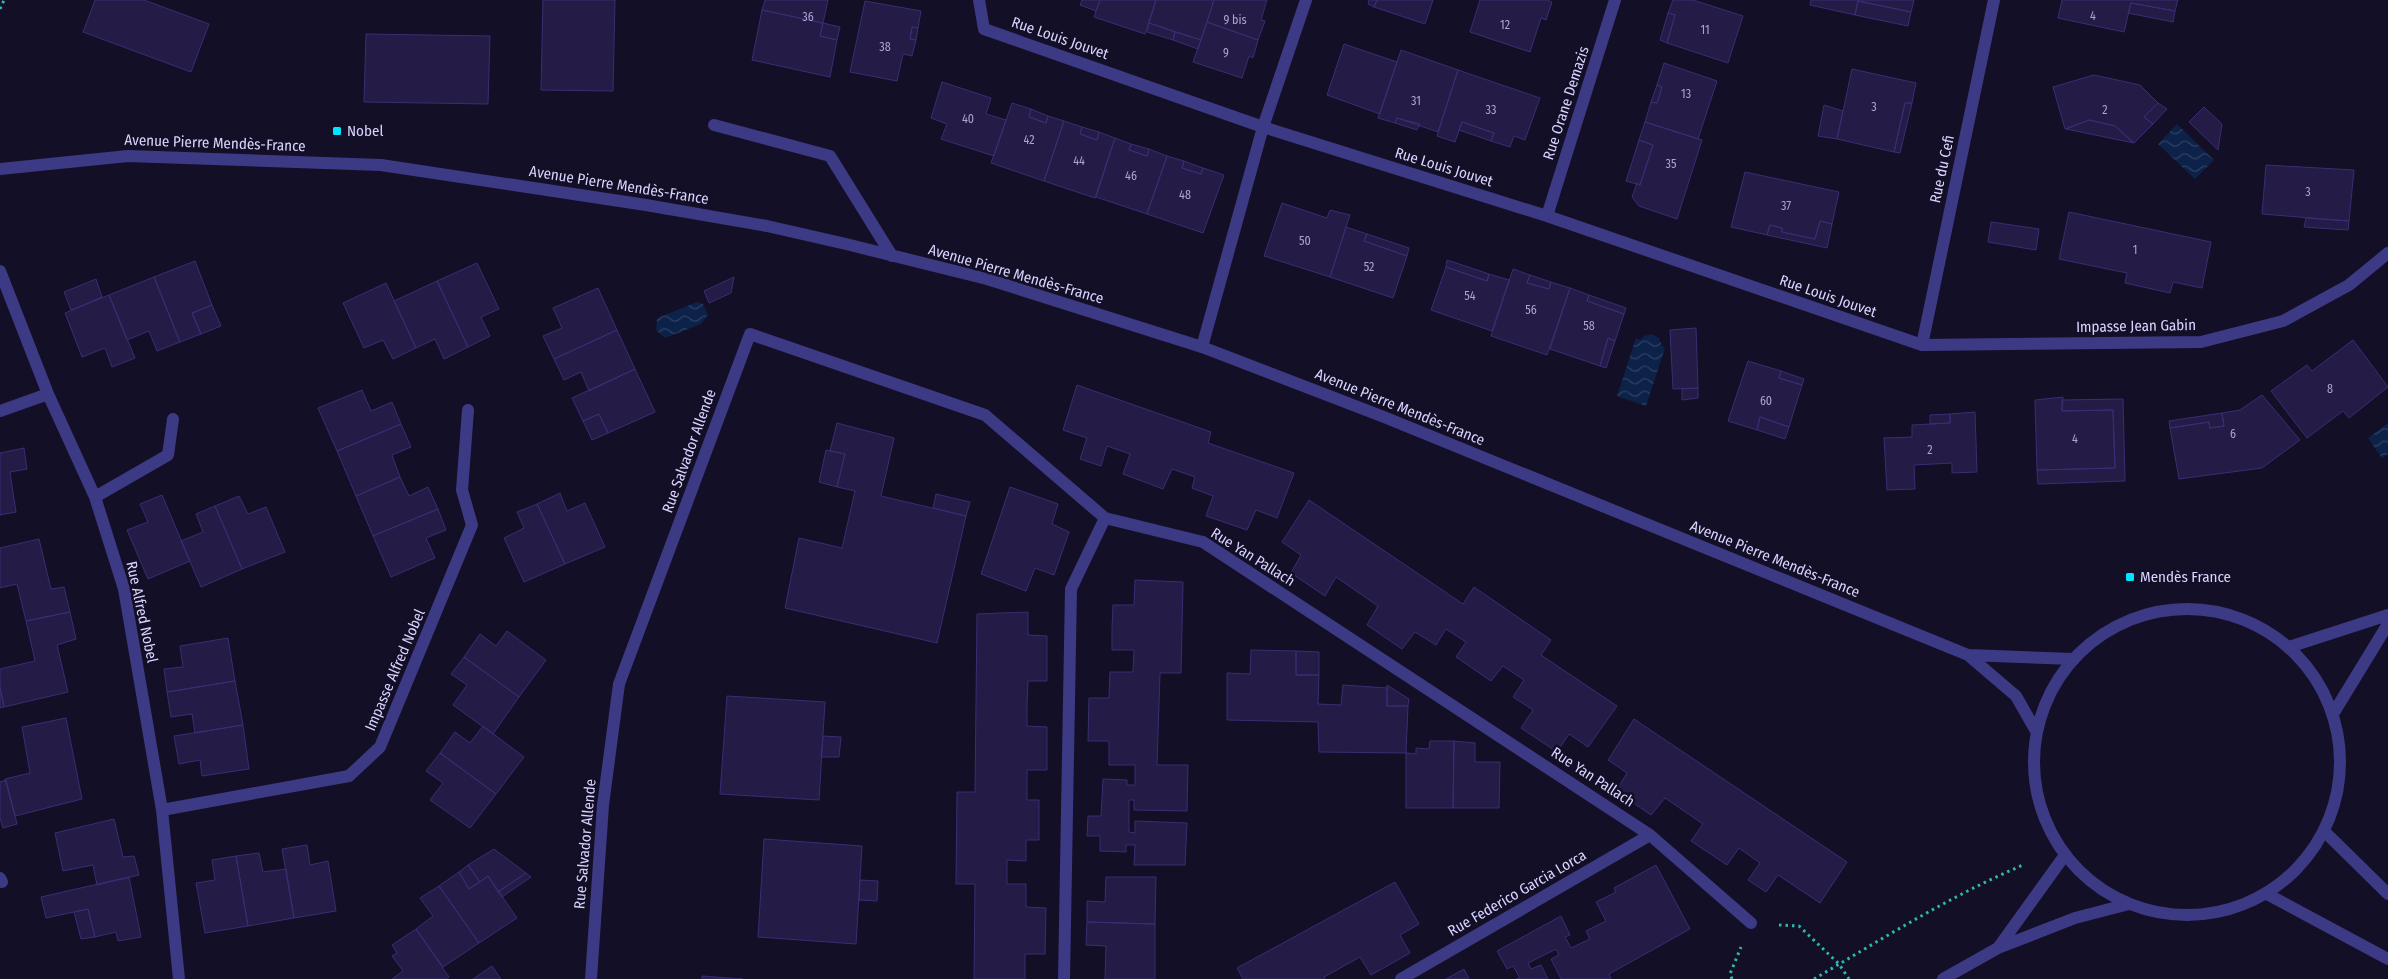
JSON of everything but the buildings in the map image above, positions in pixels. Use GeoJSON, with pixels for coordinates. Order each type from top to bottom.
{"type":"FeatureCollection","features":[{"type":"Feature","properties":{"kind":"street","name":"Rue Louis Jouvet"},"geometry":{"type":"LineString","coordinates":[[979,0],[984,29],[1263,127],[1547,216],[1922,345]]}},
{"type":"Feature","properties":{"kind":"street"},"geometry":{"type":"LineString","coordinates":[[1202,347],[1263,127],[1306,0]]}},
{"type":"Feature","properties":{"kind":"street","name":"Rue Orane Demazis"},"geometry":{"type":"LineString","coordinates":[[1547,216],[1616,0]]}},
{"type":"Feature","properties":{"kind":"street","name":"Rue du Cefi"},"geometry":{"type":"LineString","coordinates":[[1922,345],[1994,0]]}},
{"type":"Feature","properties":{"kind":"street"},"geometry":{"type":"LineString","coordinates":[[714,125],[830,156],[892,256]]}},
{"type":"Feature","properties":{"kind":"street","name":"Avenue Pierre Mendès-France"},"geometry":{"type":"LineString","coordinates":[[0,169],[128,156],[381,164],[767,226],[987,279],[1202,347],[1402,424],[1968,655],[2016,696],[2036,731]]}},
{"type":"Feature","properties":{"kind":"street","name":"Impasse Jean Gabin"},"geometry":{"type":"LineString","coordinates":[[1922,345],[2201,342],[2283,321],[2349,285],[2388,253]]}},
{"type":"Feature","properties":{"kind":"street","name":"Rue Alfred Nobel"},"geometry":{"type":"LineString","coordinates":[[0,272],[48,394],[95,497],[124,590],[162,810],[179,979]]}},
{"type":"Feature","properties":{"kind":"street","name":"Rue Salvador Allende"},"geometry":{"type":"LineString","coordinates":[[591,979],[603,805],[619,684],[750,334],[985,415],[1105,518]]}},
{"type":"Feature","properties":{"kind":"street"},"geometry":{"type":"LineString","coordinates":[[0,411],[48,394]]}},
{"type":"Feature","properties":{"kind":"street","name":"Impasse Alfred Nobel"},"geometry":{"type":"LineString","coordinates":[[162,810],[349,776],[380,747],[472,525],[462,490],[468,410]]}},
{"type":"Feature","properties":{"kind":"street"},"geometry":{"type":"LineString","coordinates":[[95,497],[168,455],[173,419]]}},
{"type":"Feature","properties":{"kind":"street"},"geometry":{"type":"LineString","coordinates":[[1064,979],[1071,589],[1105,518]]}},
{"type":"Feature","properties":{"kind":"street","name":"Rue Yan Pallach"},"geometry":{"type":"LineString","coordinates":[[1105,518],[1203,542],[1650,834],[1751,923]]}},
{"type":"Feature","properties":{"kind":"street"},"geometry":{"type":"LineString","coordinates":[[2179,609],[2218,612],[2256,625],[2289,647],[2316,678],[2333,714],[2341,753],[2338,794],[2325,832],[2300,867],[2267,894],[2223,912],[2175,916],[2129,904],[2093,884],[2062,852],[2041,812],[2034,772],[2036,731],[2050,693],[2073,659],[2103,634],[2139,616],[2179,609]]}},
{"type":"Feature","properties":{"kind":"street"},"geometry":{"type":"LineString","coordinates":[[2289,647],[2388,615]]}},
{"type":"Feature","properties":{"kind":"street"},"geometry":{"type":"LineString","coordinates":[[2333,714],[2388,624]]}},
{"type":"Feature","properties":{"kind":"street","name":"Avenue Pierre Mendès-France"},"geometry":{"type":"LineString","coordinates":[[1968,655],[2073,659]]}},
{"type":"Feature","properties":{"kind":"street"},"geometry":{"type":"LineString","coordinates":[[2325,832],[2388,894]]}},
{"type":"Feature","properties":{"kind":"street","name":"Rue Federico Garcia Lorca"},"geometry":{"type":"LineString","coordinates":[[1400,979],[1650,834]]}},
{"type":"Feature","properties":{"kind":"street"},"geometry":{"type":"LineString","coordinates":[[1998,948],[2062,852]]}},
{"type":"Feature","properties":{"kind":"street"},"geometry":{"type":"LineString","coordinates":[[2267,894],[2388,959]]}},
{"type":"Feature","properties":{"kind":"street"},"geometry":{"type":"LineString","coordinates":[[1944,979],[1998,948],[2075,918],[2129,904]]}},
{"type":"Feature","properties":{"kind":"path"},"geometry":{"type":"LineString","coordinates":[[0,10],[4,0]]}},
{"type":"Feature","properties":{"kind":"path"},"geometry":{"type":"LineString","coordinates":[[1814,979],[1993,878],[2062,852]]}},
{"type":"Feature","properties":{"kind":"path"},"geometry":{"type":"LineString","coordinates":[[1732,979],[1730,974],[1751,923],[1799,926],[1840,964],[1849,979]]}},
{"type":"Feature","properties":{"kind":"water"},"geometry":{"type":"Polygon","coordinates":[[[2177,124],[2214,160],[2195,179],[2158,144],[2177,124]]]}},
{"type":"Feature","properties":{"kind":"water"},"geometry":{"type":"Polygon","coordinates":[[[697,302],[703,304],[708,315],[701,324],[665,338],[656,330],[657,319],[697,302]]]}},
{"type":"Feature","properties":{"kind":"water"},"geometry":{"type":"Polygon","coordinates":[[[1652,334],[1659,338],[1662,346],[1665,348],[1646,406],[1617,396],[1636,338],[1640,340],[1644,336],[1652,334]]]}},
{"type":"Feature","properties":{"kind":"water"},"geometry":{"type":"Polygon","coordinates":[[[2388,423],[2388,454],[2382,458],[2368,438],[2388,423]]]}},
{"type":"Feature","properties":{"kind":"place","name":"Nobel"},"geometry":{"type":"Point","coordinates":[337,131]}},
{"type":"Feature","properties":{"kind":"place","name":"Mendès France"},"geometry":{"type":"Point","coordinates":[2130,577]}}]}
